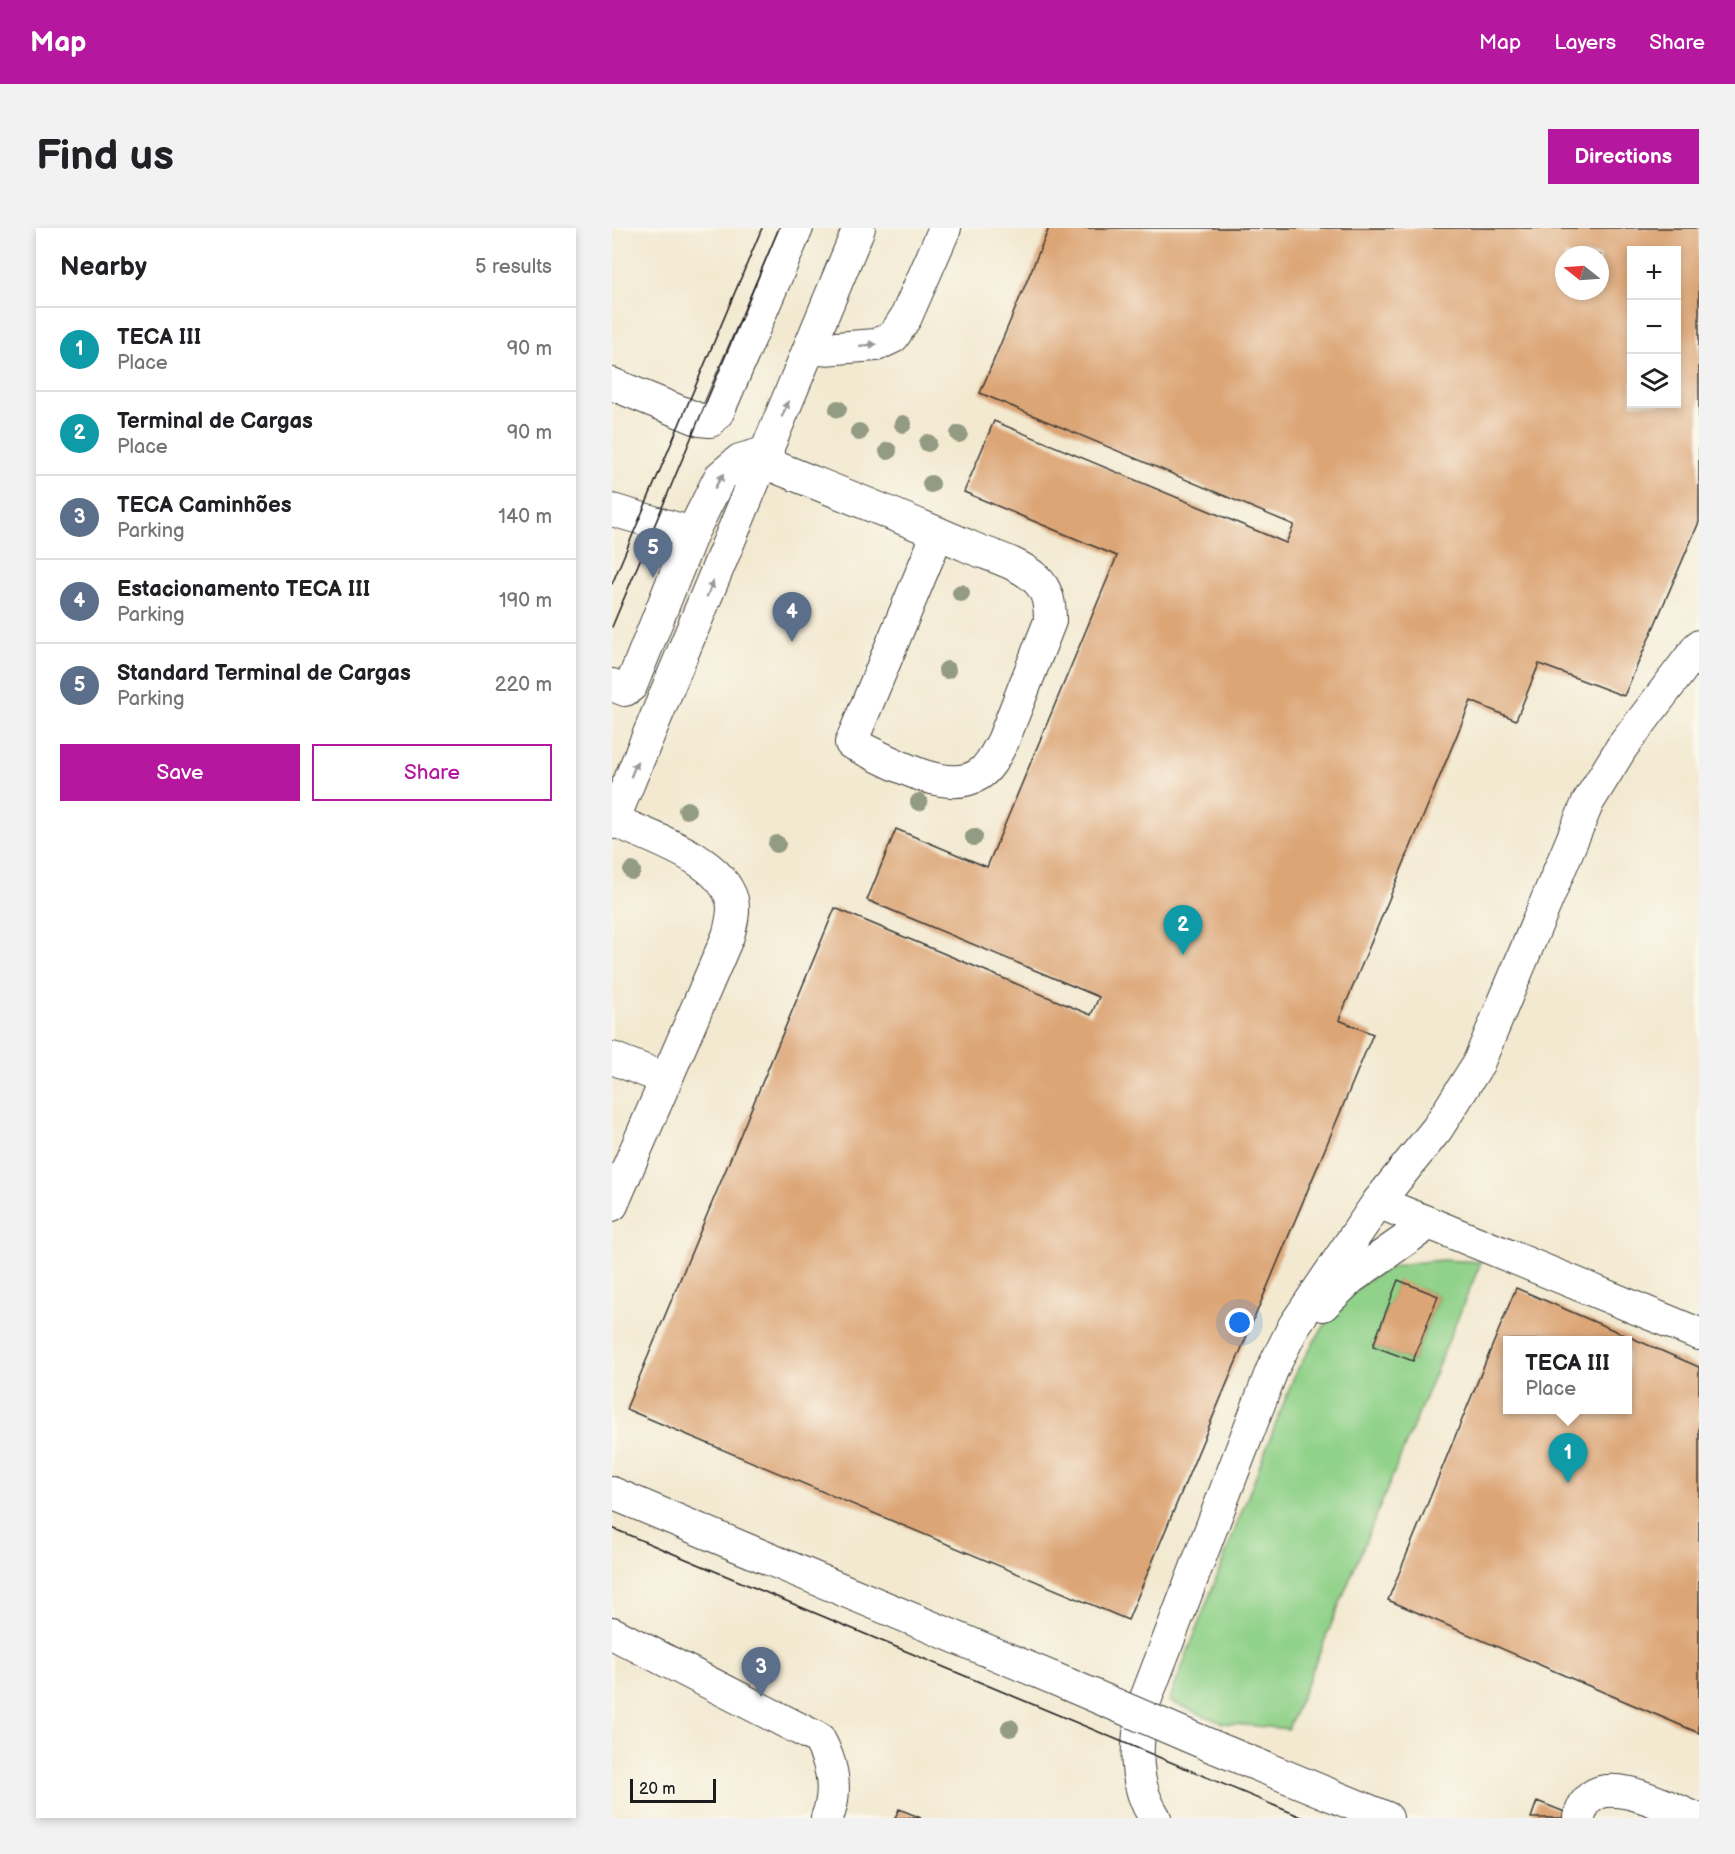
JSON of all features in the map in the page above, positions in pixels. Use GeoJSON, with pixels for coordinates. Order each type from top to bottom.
{"type":"FeatureCollection","features":[{"type":"Feature","properties":{"kind":"street"},"geometry":{"type":"LineString","coordinates":[[612,384],[700,420],[710,421],[718,412],[796,228]]}},
{"type":"Feature","properties":{"kind":"street"},"geometry":{"type":"LineString","coordinates":[[612,1205],[728,936],[733,918],[733,902],[726,885],[709,868],[682,851],[613,822],[859,228]]}},
{"type":"Feature","properties":{"kind":"street"},"geometry":{"type":"LineString","coordinates":[[810,350],[876,345],[893,337],[906,317],[945,228]]}},
{"type":"Feature","properties":{"kind":"street"},"geometry":{"type":"LineString","coordinates":[[664,697],[623,680],[720,477],[729,467],[752,455],[765,457],[938,533],[1035,578],[1045,590],[1050,605],[1050,621],[1044,638],[993,759],[980,774],[968,780],[948,782],[923,775],[851,743],[938,533]]}},
{"type":"Feature","properties":{"kind":"street"},"geometry":{"type":"LineString","coordinates":[[612,510],[692,533]]}},
{"type":"Feature","properties":{"kind":"street"},"geometry":{"type":"LineString","coordinates":[[1155,1818],[1146,1804],[1137,1775],[1136,1748],[1143,1706],[1272,1370],[1309,1300],[1378,1202],[1437,1129],[1478,1064],[1588,802],[1622,747],[1699,646]]}},
{"type":"Feature","properties":{"kind":"street"},"geometry":{"type":"LineString","coordinates":[[612,1058],[666,1079]]}},
{"type":"Feature","properties":{"kind":"street"},"geometry":{"type":"LineString","coordinates":[[1378,1202],[1699,1334]]}},
{"type":"Feature","properties":{"kind":"street"},"geometry":{"type":"LineString","coordinates":[[1272,1370],[1330,1297],[1351,1278],[1429,1223]]}},
{"type":"Feature","properties":{"kind":"street"},"geometry":{"type":"LineString","coordinates":[[612,1493],[1387,1818]]}},
{"type":"Feature","properties":{"kind":"street"},"geometry":{"type":"LineString","coordinates":[[612,1633],[819,1739],[830,1759],[833,1782],[833,1802],[827,1818]]}},
{"type":"Feature","properties":{"kind":"street"},"geometry":{"type":"LineString","coordinates":[[1579,1817],[1587,1801],[1610,1789],[1630,1792],[1695,1818]]}},
{"type":"Feature","properties":{"kind":"green space"},"geometry":{"type":"Polygon","coordinates":[[[1442,1260],[1481,1262],[1288,1729],[1222,1723],[1169,1701],[1295,1374],[1322,1329],[1345,1300],[1372,1277],[1401,1265],[1442,1260]],[[1398,1281],[1373,1346],[1413,1361],[1438,1296],[1398,1281]]]}},
{"type":"Feature","properties":{"kind":"building"},"geometry":{"type":"Polygon","coordinates":[[[1049,228],[1699,228],[1699,522],[1624,696],[1539,664],[1516,720],[1471,701],[1339,1020],[1373,1034],[1128,1620],[626,1409],[835,908],[1091,1015],[1099,997],[867,900],[896,829],[987,867],[1117,556],[964,492],[994,421],[1286,543],[1294,525],[980,393],[1049,228]]]}},
{"type":"Feature","properties":{"kind":"building"},"geometry":{"type":"Polygon","coordinates":[[[1398,1280],[1438,1296],[1413,1361],[1373,1346],[1398,1280]]]}},
{"type":"Feature","properties":{"kind":"building"},"geometry":{"type":"Polygon","coordinates":[[[1516,1288],[1627,1336],[1503,1336],[1503,1414],[1632,1414],[1632,1338],[1699,1367],[1699,1733],[1388,1600],[1516,1288]]]}},
{"type":"Feature","properties":{"kind":"building"},"geometry":{"type":"Polygon","coordinates":[[[1537,1801],[1580,1818],[1531,1818],[1537,1801]]]}},
{"type":"Feature","properties":{"kind":"building"},"geometry":{"type":"Polygon","coordinates":[[[899,1809],[921,1818],[895,1818],[899,1809]]]}},
{"type":"Feature","properties":{"kind":"tram line"},"geometry":{"type":"LineString","coordinates":[[612,584],[762,228]]}},
{"type":"Feature","properties":{"kind":"tram line"},"geometry":{"type":"LineString","coordinates":[[612,627],[779,228]]}},
{"type":"Feature","properties":{"kind":"tram line"},"geometry":{"type":"LineString","coordinates":[[612,1528],[1304,1818]]}},
{"type":"Feature","properties":{"kind":"place","name":"Standard Terminal de Cargas"},"geometry":{"type":"Point","coordinates":[653,578]}},
{"type":"Feature","properties":{"kind":"place","name":"Estacionamento TECA III"},"geometry":{"type":"Point","coordinates":[792,642]}},
{"type":"Feature","properties":{"kind":"place","name":"Terminal de Cargas"},"geometry":{"type":"Point","coordinates":[1183,955]}},
{"type":"Feature","properties":{"kind":"place","name":"TECA III"},"geometry":{"type":"Point","coordinates":[1568,1483]}},
{"type":"Feature","properties":{"kind":"place","name":"TECA Caminhões"},"geometry":{"type":"Point","coordinates":[761,1697]}}]}
